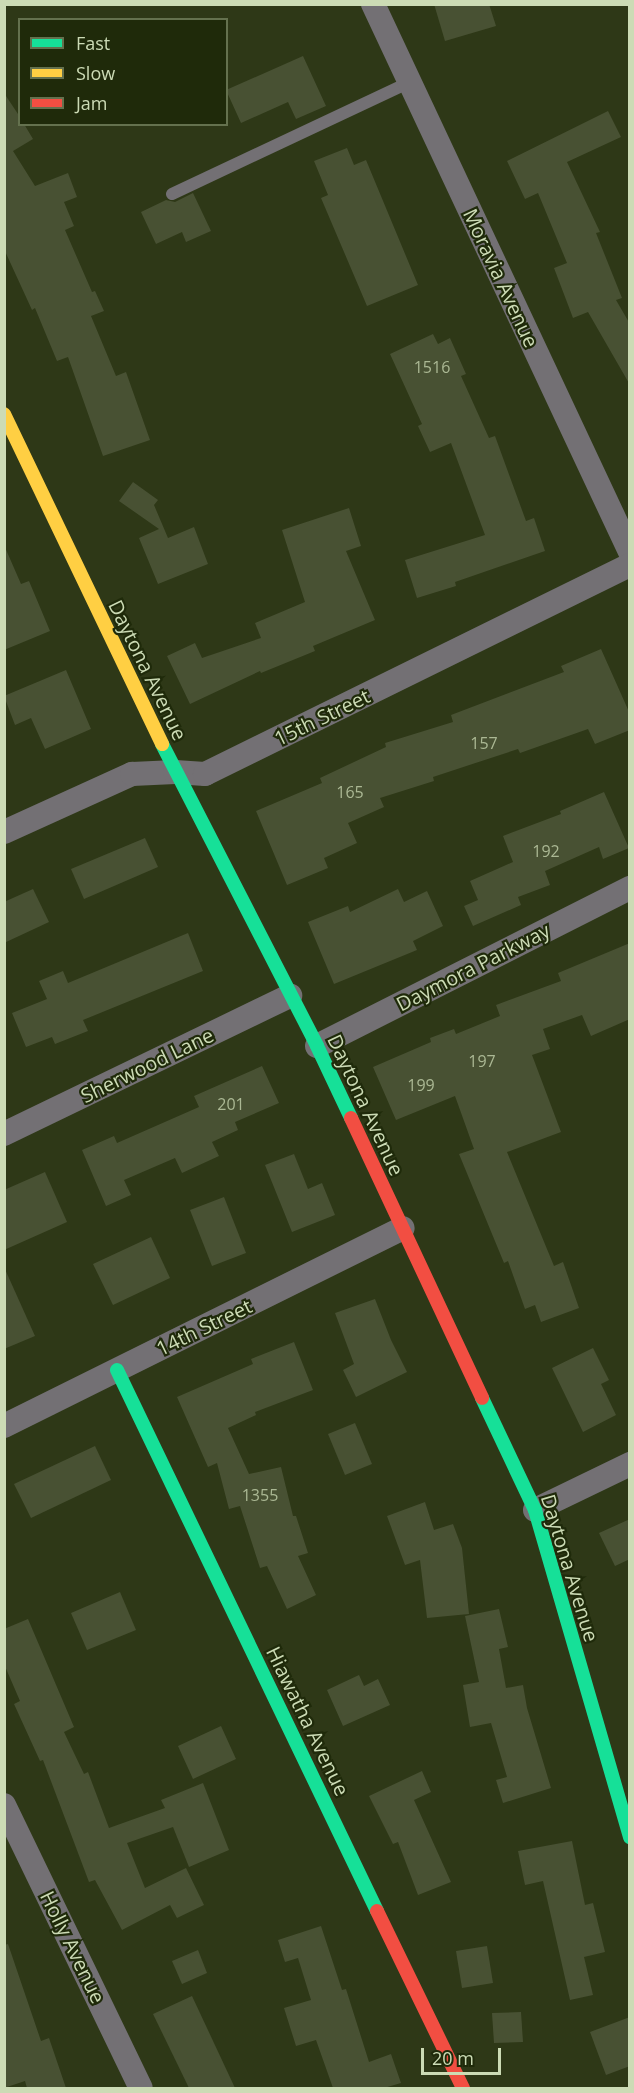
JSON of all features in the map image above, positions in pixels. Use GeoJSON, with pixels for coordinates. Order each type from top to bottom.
{"type":"FeatureCollection","features":[{"type":"Feature","properties":{"kind":"street","name":"Moravia Avenue"},"geometry":{"type":"LineString","coordinates":[[374,4],[630,552]]}},
{"type":"Feature","properties":{"kind":"street","name":"Daytona Avenue"},"geometry":{"type":"LineString","coordinates":[[4,414],[175,772],[317,1046],[535,1510],[630,1837]]}},
{"type":"Feature","properties":{"kind":"street","name":"15th Street"},"geometry":{"type":"LineString","coordinates":[[4,832],[132,774],[175,772],[205,774],[630,565]]}},
{"type":"Feature","properties":{"kind":"street","name":"Daymora Parkway"},"geometry":{"type":"LineString","coordinates":[[317,1046],[630,888]]}},
{"type":"Feature","properties":{"kind":"street","name":"Sherwood Lane"},"geometry":{"type":"LineString","coordinates":[[4,1134],[290,996]]}},
{"type":"Feature","properties":{"kind":"street","name":"14th Street"},"geometry":{"type":"LineString","coordinates":[[4,1426],[403,1228]]}},
{"type":"Feature","properties":{"kind":"street","name":"Hiawatha Avenue"},"geometry":{"type":"LineString","coordinates":[[117,1370],[463,2088]]}},
{"type":"Feature","properties":{"kind":"street"},"geometry":{"type":"LineString","coordinates":[[535,1510],[630,1464]]}},
{"type":"Feature","properties":{"kind":"street","name":"Holly Avenue"},"geometry":{"type":"LineString","coordinates":[[4,1805],[141,2088]]}},
{"type":"Feature","properties":{"kind":"lane"},"geometry":{"type":"LineString","coordinates":[[172,194],[410,82]]}},
{"type":"Feature","properties":{"kind":"building"},"geometry":{"type":"Polygon","coordinates":[[[434,4],[489,4],[496,26],[445,41],[434,4]]]}},
{"type":"Feature","properties":{"kind":"building"},"geometry":{"type":"Polygon","coordinates":[[[303,56],[326,106],[296,119],[288,102],[241,123],[228,94],[228,89],[303,56]]]}},
{"type":"Feature","properties":{"kind":"building"},"geometry":{"type":"Polygon","coordinates":[[[4,93],[18,114],[18,126],[25,126],[33,139],[13,151],[35,186],[68,173],[77,197],[64,202],[74,226],[65,230],[92,292],[95,291],[104,311],[91,316],[116,376],[126,372],[150,440],[103,456],[68,357],[57,361],[35,308],[32,310],[4,249],[4,93]]]}},
{"type":"Feature","properties":{"kind":"building"},"geometry":{"type":"Polygon","coordinates":[[[608,111],[621,137],[567,162],[600,232],[596,233],[622,298],[616,300],[630,324],[630,385],[588,312],[573,318],[554,268],[567,263],[538,193],[525,199],[507,161],[608,111]]]}},
{"type":"Feature","properties":{"kind":"building"},"geometry":{"type":"Polygon","coordinates":[[[347,148],[354,165],[366,160],[418,285],[367,306],[321,198],[328,195],[314,161],[347,148]]]}},
{"type":"Feature","properties":{"kind":"building"},"geometry":{"type":"Polygon","coordinates":[[[193,193],[211,231],[186,242],[182,232],[156,244],[141,212],[166,200],[175,202],[193,193]]]}},
{"type":"Feature","properties":{"kind":"building"},"geometry":{"type":"Polygon","coordinates":[[[433,334],[438,344],[450,338],[466,374],[461,376],[489,438],[495,436],[526,521],[534,518],[545,551],[455,582],[456,586],[417,598],[405,560],[485,535],[451,443],[430,452],[418,426],[422,424],[390,354],[433,334]]]}},
{"type":"Feature","properties":{"kind":"building"},"geometry":{"type":"Polygon","coordinates":[[[133,482],[158,500],[154,505],[168,538],[194,527],[208,564],[158,584],[139,538],[159,529],[119,501],[133,482]]]}},
{"type":"Feature","properties":{"kind":"building"},"geometry":{"type":"Polygon","coordinates":[[[349,508],[361,546],[346,551],[375,620],[313,646],[315,651],[261,673],[260,671],[190,704],[167,656],[195,643],[202,658],[261,638],[255,623],[305,602],[282,530],[349,508]]]}},
{"type":"Feature","properties":{"kind":"building"},"geometry":{"type":"Polygon","coordinates":[[[4,545],[21,584],[29,581],[50,631],[4,650],[4,545]]]}},
{"type":"Feature","properties":{"kind":"building"},"geometry":{"type":"Polygon","coordinates":[[[601,649],[630,714],[630,730],[595,744],[588,729],[520,753],[518,749],[433,777],[434,781],[380,798],[384,807],[348,823],[357,843],[324,858],[328,868],[287,885],[256,811],[322,783],[320,778],[386,747],[385,743],[453,722],[451,715],[564,672],[561,666],[601,649]]]}},
{"type":"Feature","properties":{"kind":"building"},"geometry":{"type":"Polygon","coordinates":[[[66,670],[91,729],[45,749],[31,718],[15,725],[4,696],[66,670]]]}},
{"type":"Feature","properties":{"kind":"building"},"geometry":{"type":"Polygon","coordinates":[[[604,792],[629,848],[603,859],[599,847],[545,871],[550,885],[518,897],[521,905],[473,926],[464,906],[478,900],[470,881],[513,862],[503,836],[561,814],[560,811],[604,792]]]}},
{"type":"Feature","properties":{"kind":"building"},"geometry":{"type":"Polygon","coordinates":[[[145,838],[158,867],[84,899],[71,869],[145,838]]]}},
{"type":"Feature","properties":{"kind":"building"},"geometry":{"type":"Polygon","coordinates":[[[33,889],[49,922],[4,943],[4,902],[33,889]]]}},
{"type":"Feature","properties":{"kind":"building"},"geometry":{"type":"Polygon","coordinates":[[[398,889],[404,902],[427,891],[443,926],[413,941],[417,950],[334,984],[308,922],[348,906],[350,912],[398,889]]]}},
{"type":"Feature","properties":{"kind":"building"},"geometry":{"type":"Polygon","coordinates":[[[188,933],[203,971],[83,1020],[88,1031],[55,1044],[52,1037],[26,1047],[12,1013],[47,999],[39,981],[63,971],[68,983],[188,933]]]}},
{"type":"Feature","properties":{"kind":"building"},"geometry":{"type":"Polygon","coordinates":[[[630,943],[630,1019],[591,1036],[582,1015],[543,1029],[550,1049],[532,1055],[561,1132],[507,1152],[554,1266],[563,1262],[579,1308],[541,1322],[535,1305],[525,1309],[508,1261],[504,1263],[459,1154],[474,1149],[455,1096],[396,1120],[373,1067],[431,1042],[430,1038],[454,1029],[456,1034],[500,1016],[496,1005],[561,981],[558,973],[630,943]]]}},
{"type":"Feature","properties":{"kind":"building"},"geometry":{"type":"Polygon","coordinates":[[[262,1066],[279,1103],[235,1122],[238,1130],[212,1142],[219,1156],[182,1173],[175,1158],[124,1180],[131,1195],[106,1206],[82,1150],[114,1136],[117,1143],[199,1107],[194,1096],[262,1066]]]}},
{"type":"Feature","properties":{"kind":"building"},"geometry":{"type":"Polygon","coordinates":[[[294,1154],[308,1189],[322,1183],[335,1215],[292,1232],[265,1165],[294,1154]]]}},
{"type":"Feature","properties":{"kind":"building"},"geometry":{"type":"Polygon","coordinates":[[[45,1172],[67,1222],[4,1250],[4,1190],[45,1172]]]}},
{"type":"Feature","properties":{"kind":"building"},"geometry":{"type":"Polygon","coordinates":[[[224,1197],[246,1253],[212,1266],[190,1210],[224,1197]]]}},
{"type":"Feature","properties":{"kind":"building"},"geometry":{"type":"Polygon","coordinates":[[[151,1237],[170,1278],[113,1305],[93,1264],[151,1237]]]}},
{"type":"Feature","properties":{"kind":"building"},"geometry":{"type":"Polygon","coordinates":[[[4,1267],[35,1336],[4,1349],[4,1267]]]}},
{"type":"Feature","properties":{"kind":"building"},"geometry":{"type":"Polygon","coordinates":[[[375,1299],[391,1340],[407,1372],[356,1397],[343,1370],[354,1364],[335,1313],[375,1299]]]}},
{"type":"Feature","properties":{"kind":"building"},"geometry":{"type":"Polygon","coordinates":[[[294,1342],[313,1390],[255,1412],[256,1415],[228,1428],[249,1474],[281,1467],[293,1516],[296,1516],[308,1553],[298,1556],[316,1595],[287,1609],[267,1566],[260,1568],[240,1506],[229,1509],[217,1463],[208,1467],[177,1397],[253,1364],[251,1359],[294,1342]]]}},
{"type":"Feature","properties":{"kind":"building"},"geometry":{"type":"Polygon","coordinates":[[[593,1348],[609,1380],[601,1384],[616,1415],[583,1432],[552,1368],[593,1348]]]}},
{"type":"Feature","properties":{"kind":"building"},"geometry":{"type":"Polygon","coordinates":[[[355,1423],[372,1464],[345,1475],[328,1434],[355,1423]]]}},
{"type":"Feature","properties":{"kind":"building"},"geometry":{"type":"Polygon","coordinates":[[[95,1446],[111,1480],[31,1518],[14,1484],[95,1446]]]}},
{"type":"Feature","properties":{"kind":"building"},"geometry":{"type":"Polygon","coordinates":[[[425,1502],[434,1530],[453,1524],[462,1548],[469,1614],[427,1618],[420,1560],[405,1565],[387,1516],[425,1502]]]}},
{"type":"Feature","properties":{"kind":"building"},"geometry":{"type":"Polygon","coordinates":[[[630,1519],[630,1559],[615,1566],[599,1533],[630,1519]]]}},
{"type":"Feature","properties":{"kind":"building"},"geometry":{"type":"Polygon","coordinates":[[[120,1592],[136,1630],[87,1650],[71,1613],[120,1592]]]}},
{"type":"Feature","properties":{"kind":"building"},"geometry":{"type":"Polygon","coordinates":[[[499,1609],[508,1647],[499,1649],[506,1688],[523,1685],[527,1708],[551,1788],[503,1803],[496,1780],[507,1777],[491,1723],[470,1727],[463,1685],[479,1682],[465,1616],[499,1609]]]}},
{"type":"Feature","properties":{"kind":"building"},"geometry":{"type":"Polygon","coordinates":[[[28,1619],[74,1727],[64,1732],[84,1774],[88,1772],[109,1828],[165,1808],[161,1800],[203,1783],[229,1850],[189,1867],[173,1827],[127,1843],[145,1888],[186,1868],[204,1905],[177,1918],[170,1905],[122,1930],[95,1880],[89,1882],[43,1760],[40,1761],[14,1704],[20,1701],[4,1664],[4,1629],[28,1619]]]}},
{"type":"Feature","properties":{"kind":"building"},"geometry":{"type":"Polygon","coordinates":[[[359,1675],[364,1686],[378,1679],[390,1705],[343,1726],[327,1690],[359,1675]]]}},
{"type":"Feature","properties":{"kind":"building"},"geometry":{"type":"Polygon","coordinates":[[[221,1726],[236,1759],[193,1779],[178,1746],[221,1726]]]}},
{"type":"Feature","properties":{"kind":"building"},"geometry":{"type":"Polygon","coordinates":[[[422,1771],[431,1792],[414,1800],[451,1882],[418,1895],[398,1842],[393,1844],[369,1796],[422,1771]]]}},
{"type":"Feature","properties":{"kind":"building"},"geometry":{"type":"Polygon","coordinates":[[[572,1841],[585,1905],[593,1903],[605,1952],[584,1957],[593,1995],[570,2000],[543,1881],[525,1885],[518,1851],[572,1841]]]}},
{"type":"Feature","properties":{"kind":"building"},"geometry":{"type":"Polygon","coordinates":[[[321,1926],[342,1990],[346,1989],[369,2062],[391,2054],[401,2083],[384,2088],[333,2088],[316,2040],[296,2046],[284,2008],[311,2000],[298,1958],[285,1962],[278,1940],[321,1926]]]}},
{"type":"Feature","properties":{"kind":"building"},"geometry":{"type":"Polygon","coordinates":[[[8,1944],[41,2041],[49,2038],[66,2088],[27,2088],[25,2081],[4,2088],[4,1945],[8,1944]]]}},
{"type":"Feature","properties":{"kind":"building"},"geometry":{"type":"Polygon","coordinates":[[[487,1946],[493,1983],[462,1988],[456,1951],[487,1946]]]}},
{"type":"Feature","properties":{"kind":"building"},"geometry":{"type":"Polygon","coordinates":[[[198,1950],[207,1973],[182,1984],[172,1961],[198,1950]]]}},
{"type":"Feature","properties":{"kind":"building"},"geometry":{"type":"Polygon","coordinates":[[[192,1996],[235,2088],[189,2088],[153,2014],[192,1996]]]}},
{"type":"Feature","properties":{"kind":"building"},"geometry":{"type":"Polygon","coordinates":[[[521,2012],[523,2042],[494,2043],[492,2013],[521,2012]]]}},
{"type":"Feature","properties":{"kind":"building"},"geometry":{"type":"Polygon","coordinates":[[[630,2017],[630,2066],[606,2075],[590,2032],[630,2017]]]}},
{"type":"Feature","properties":{"kind":"traffic: fast"},"geometry":{"type":"LineString","coordinates":[[162,744],[317,1046],[351,1118]]}},
{"type":"Feature","properties":{"kind":"traffic: fast"},"geometry":{"type":"LineString","coordinates":[[117,1370],[377,1911]]}},
{"type":"Feature","properties":{"kind":"traffic: fast"},"geometry":{"type":"LineString","coordinates":[[482,1398],[535,1510],[630,1837]]}},
{"type":"Feature","properties":{"kind":"traffic: slow"},"geometry":{"type":"LineString","coordinates":[[4,414],[162,744]]}},
{"type":"Feature","properties":{"kind":"traffic: jam"},"geometry":{"type":"LineString","coordinates":[[351,1118],[482,1398]]}},
{"type":"Feature","properties":{"kind":"traffic: jam"},"geometry":{"type":"LineString","coordinates":[[377,1911],[463,2088]]}}]}
